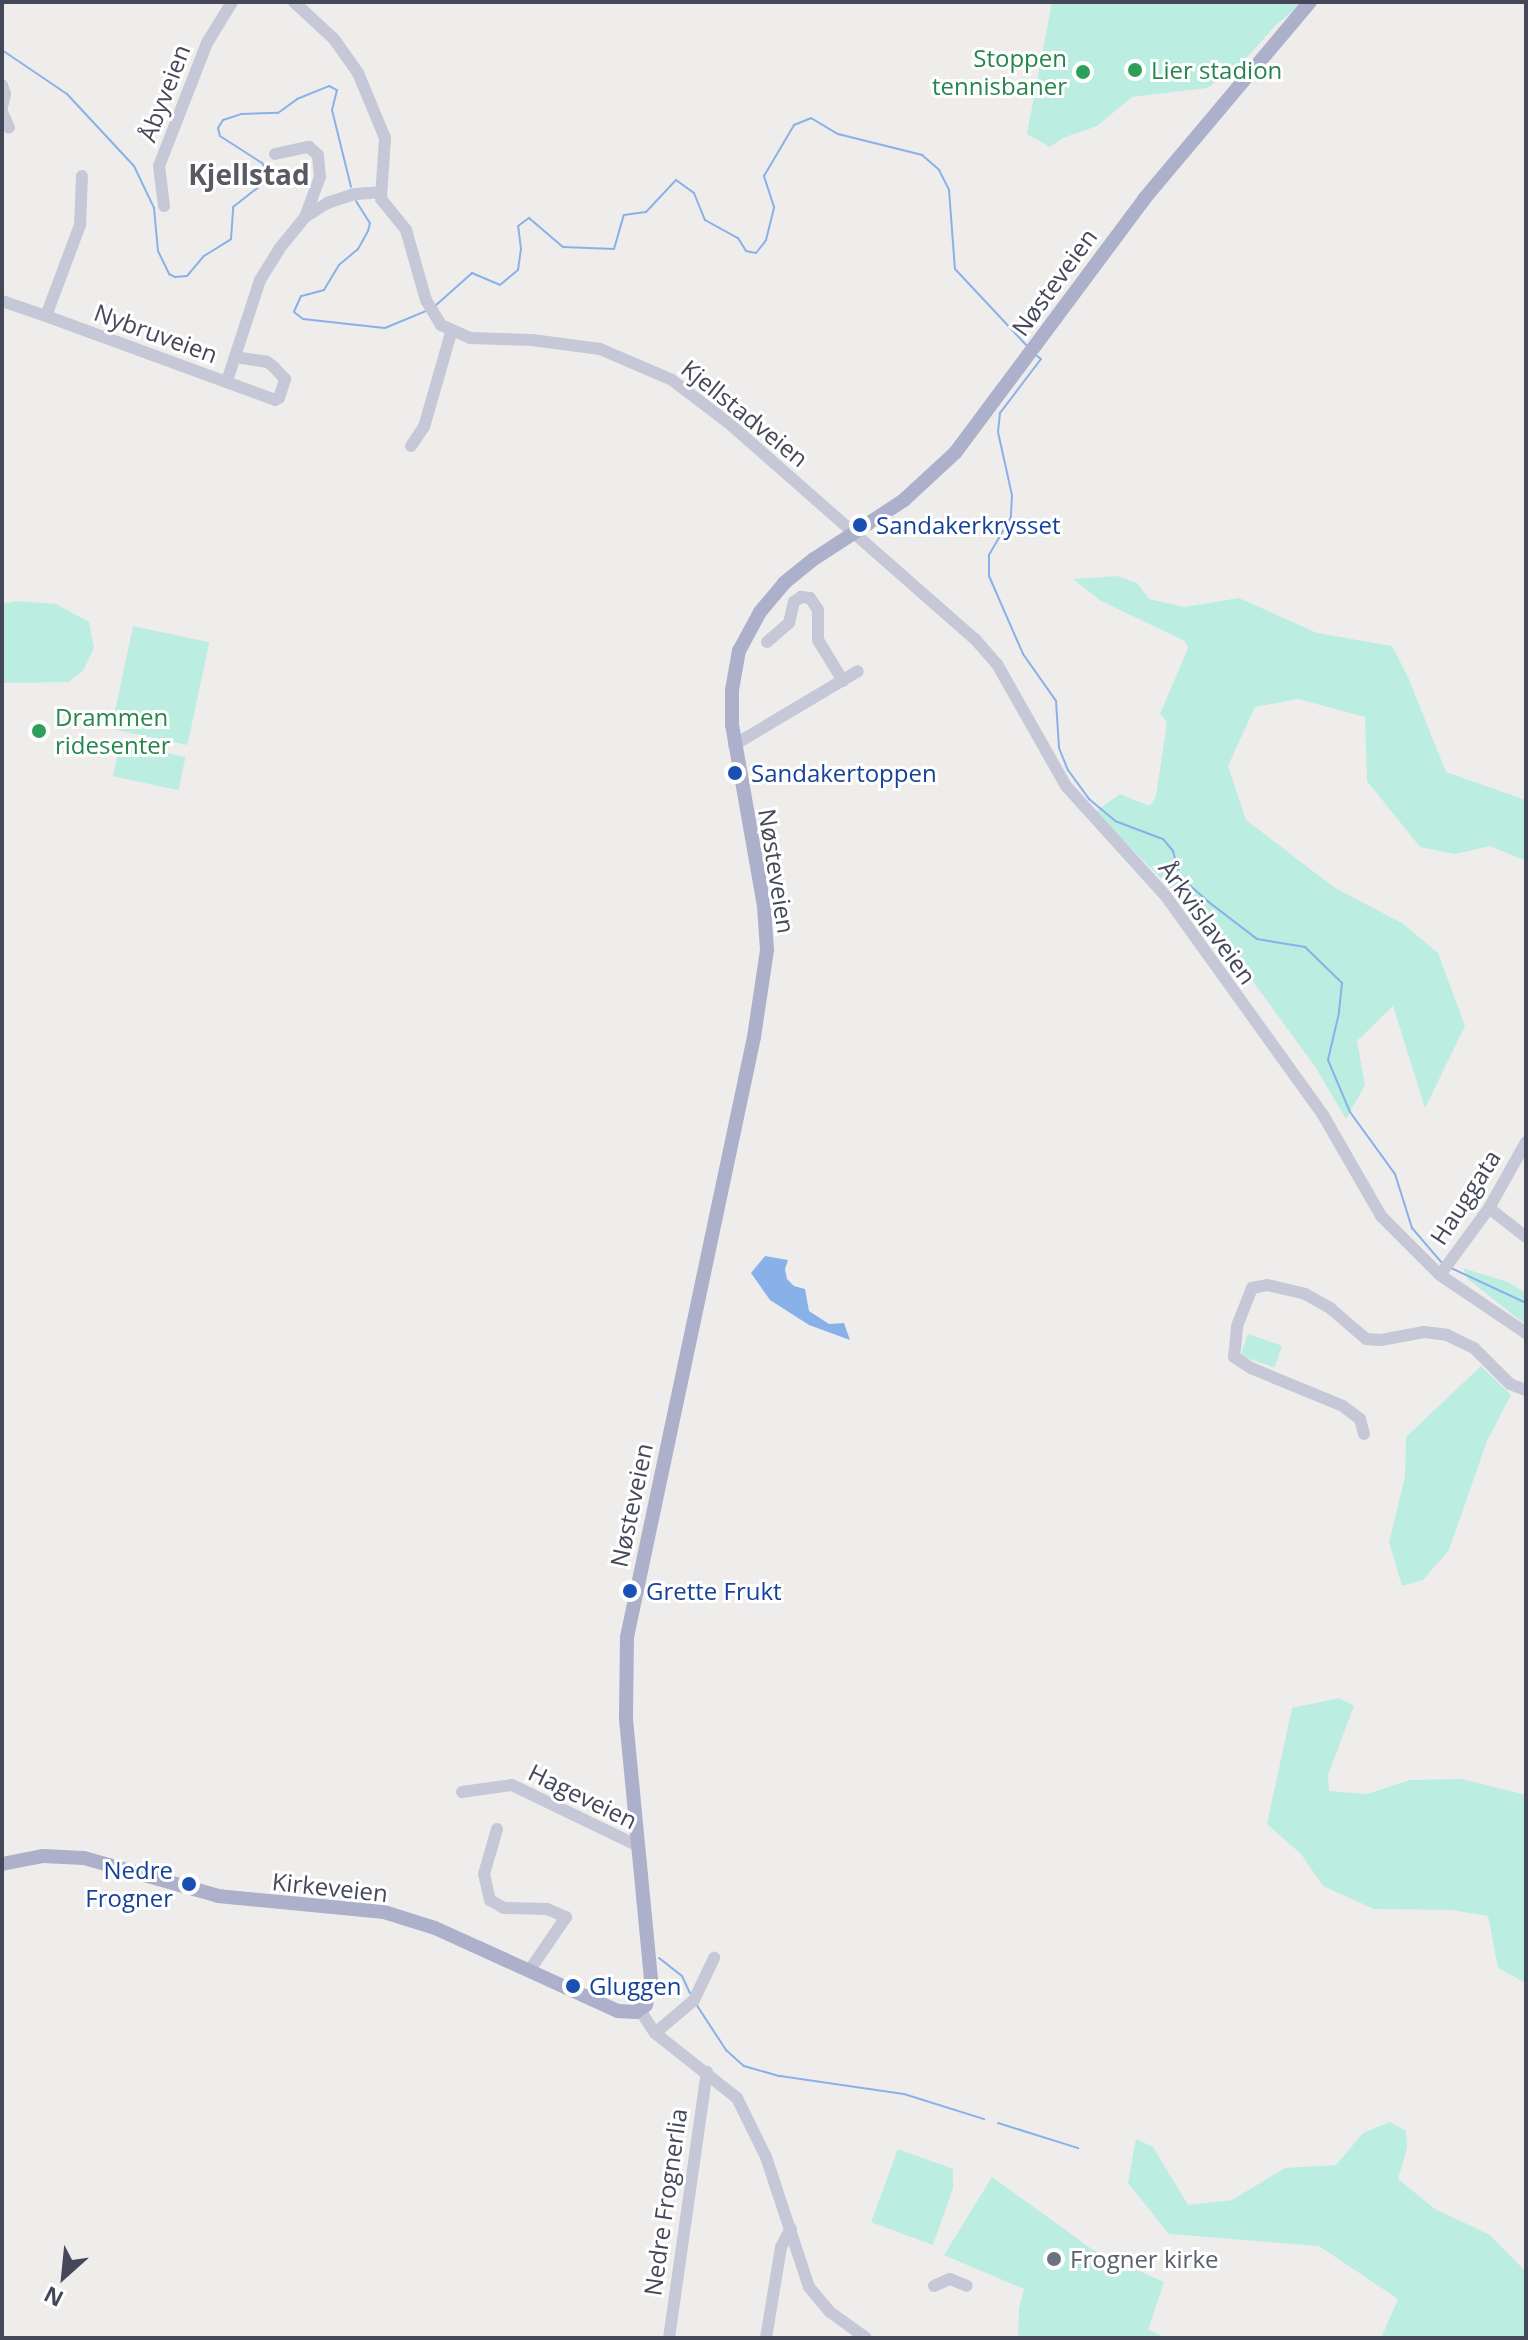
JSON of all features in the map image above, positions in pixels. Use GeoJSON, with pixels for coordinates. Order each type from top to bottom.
{"type":"FeatureCollection","features":[{"type":"Feature","properties":{"kind":"main road","name":"Nøsteveien"},"geometry":{"type":"LineString","coordinates":[[644,2007],[651,1979],[624,1697],[627,1637],[764,979],[764,906],[734,745],[733,674],[751,625],[790,578],[911,495],[942,468],[1144,199],[1310,2]]}},
{"type":"Feature","properties":{"kind":"main road","name":"Kirkeveien"},"geometry":{"type":"LineString","coordinates":[[2,1864],[43,1856],[84,1858],[218,1896],[384,1912],[435,1928],[618,2011],[644,2007]]}},
{"type":"Feature","properties":{"kind":"street","name":"Åbyveien"},"geometry":{"type":"LineString","coordinates":[[164,206],[159,166],[207,43],[232,2]]}},
{"type":"Feature","properties":{"kind":"street"},"geometry":{"type":"LineString","coordinates":[[294,2],[334,39],[358,73],[385,138],[383,202],[406,230],[430,308],[451,333],[424,427],[411,446]]}},
{"type":"Feature","properties":{"kind":"street"},"geometry":{"type":"LineString","coordinates":[[2,85],[5,94],[2,109],[9,128]]}},
{"type":"Feature","properties":{"kind":"street"},"geometry":{"type":"LineString","coordinates":[[275,154],[309,147],[318,155],[320,177],[305,217]]}},
{"type":"Feature","properties":{"kind":"street"},"geometry":{"type":"LineString","coordinates":[[46,316],[80,225],[82,176]]}},
{"type":"Feature","properties":{"kind":"street","name":"Nybruveien"},"geometry":{"type":"LineString","coordinates":[[2,301],[227,381],[265,267],[305,217],[345,196],[381,192]]}},
{"type":"Feature","properties":{"kind":"street","name":"Kjellstadveien"},"geometry":{"type":"LineString","coordinates":[[451,333],[470,338],[532,340],[589,347],[652,370],[698,397],[855,534]]}},
{"type":"Feature","properties":{"kind":"street"},"geometry":{"type":"LineString","coordinates":[[227,381],[275,400],[281,394],[285,379],[274,367],[267,362],[235,357]]}},
{"type":"Feature","properties":{"kind":"street","name":"Årkvislaveien"},"geometry":{"type":"LineString","coordinates":[[855,534],[989,652],[1066,786],[1165,895],[1331,1128],[1376,1209],[1444,1269],[1526,1333]]}},
{"type":"Feature","properties":{"kind":"street"},"geometry":{"type":"LineString","coordinates":[[767,642],[789,623],[794,602],[801,597],[810,598],[818,610],[818,640],[843,681]]}},
{"type":"Feature","properties":{"kind":"street"},"geometry":{"type":"LineString","coordinates":[[734,745],[858,671]]}},
{"type":"Feature","properties":{"kind":"street","name":"Hauggata"},"geometry":{"type":"LineString","coordinates":[[1444,1269],[1489,1208],[1526,1142]]}},
{"type":"Feature","properties":{"kind":"street"},"geometry":{"type":"LineString","coordinates":[[1489,1208],[1526,1237]]}},
{"type":"Feature","properties":{"kind":"street"},"geometry":{"type":"LineString","coordinates":[[1364,1434],[1360,1419],[1335,1402],[1251,1368],[1234,1357],[1237,1326],[1252,1288],[1267,1285],[1305,1294],[1322,1303],[1366,1339],[1381,1340],[1424,1332],[1447,1335],[1474,1348],[1510,1384],[1526,1390]]}},
{"type":"Feature","properties":{"kind":"street","name":"Hageveien"},"geometry":{"type":"LineString","coordinates":[[462,1792],[512,1785],[638,1846]]}},
{"type":"Feature","properties":{"kind":"street"},"geometry":{"type":"LineString","coordinates":[[497,1829],[484,1874],[490,1900],[504,1908],[547,1909],[566,1917],[529,1971]]}},
{"type":"Feature","properties":{"kind":"street"},"geometry":{"type":"LineString","coordinates":[[655,2033],[694,2000],[714,1958]]}},
{"type":"Feature","properties":{"kind":"street"},"geometry":{"type":"LineString","coordinates":[[644,2007],[655,2033],[730,2090],[745,2110],[766,2157],[814,2296],[830,2312],[861,2333]]}},
{"type":"Feature","properties":{"kind":"street","name":"Nedre Frognerlia"},"geometry":{"type":"LineString","coordinates":[[669,2338],[707,2072]]}},
{"type":"Feature","properties":{"kind":"street"},"geometry":{"type":"LineString","coordinates":[[766,2338],[781,2247],[791,2228]]}},
{"type":"Feature","properties":{"kind":"street"},"geometry":{"type":"LineString","coordinates":[[934,2286],[950,2279],[967,2286]]}},
{"type":"Feature","properties":{"kind":"green space","name":"Lier stadion"},"geometry":{"type":"Polygon","coordinates":[[[1052,2],[1304,2],[1275,26],[1242,63],[1207,88],[1132,97],[1097,126],[1063,138],[1050,147],[1027,134],[1052,2]]]}},
{"type":"Feature","properties":{"kind":"green space"},"geometry":{"type":"Polygon","coordinates":[[[1117,576],[1137,583],[1149,599],[1184,607],[1239,598],[1317,633],[1392,646],[1408,677],[1446,772],[1526,800],[1526,861],[1490,846],[1455,854],[1420,847],[1367,781],[1365,717],[1298,699],[1255,707],[1228,766],[1246,820],[1335,888],[1402,923],[1438,953],[1465,1026],[1425,1108],[1393,1006],[1357,1041],[1365,1085],[1346,1119],[1316,1068],[1224,942],[1095,812],[1120,794],[1150,806],[1156,796],[1167,722],[1160,714],[1188,648],[1185,641],[1101,601],[1073,579],[1117,576]]]}},
{"type":"Feature","properties":{"kind":"green space"},"geometry":{"type":"Polygon","coordinates":[[[19,601],[56,604],[89,622],[94,648],[83,671],[68,682],[2,683],[2,604],[19,601]]]}},
{"type":"Feature","properties":{"kind":"green space"},"geometry":{"type":"Polygon","coordinates":[[[133,626],[209,642],[187,745],[111,729],[133,626]]]}},
{"type":"Feature","properties":{"kind":"green space"},"geometry":{"type":"Polygon","coordinates":[[[120,743],[186,757],[178,790],[113,776],[120,743]]]}},
{"type":"Feature","properties":{"kind":"green space"},"geometry":{"type":"Polygon","coordinates":[[[1463,1268],[1508,1282],[1526,1293],[1526,1325],[1468,1279],[1463,1268]]]}},
{"type":"Feature","properties":{"kind":"green space"},"geometry":{"type":"Polygon","coordinates":[[[1248,1334],[1282,1346],[1275,1367],[1241,1356],[1248,1334]]]}},
{"type":"Feature","properties":{"kind":"green space"},"geometry":{"type":"Polygon","coordinates":[[[1481,1366],[1511,1395],[1487,1441],[1449,1550],[1423,1580],[1402,1586],[1389,1542],[1405,1477],[1406,1437],[1481,1366]]]}},
{"type":"Feature","properties":{"kind":"green space"},"geometry":{"type":"Polygon","coordinates":[[[1339,1698],[1354,1706],[1328,1775],[1329,1791],[1367,1794],[1410,1780],[1462,1779],[1526,1795],[1526,1983],[1498,1968],[1488,1916],[1451,1910],[1374,1909],[1323,1886],[1301,1854],[1267,1824],[1292,1708],[1339,1698]]]}},
{"type":"Feature","properties":{"kind":"green space"},"geometry":{"type":"Polygon","coordinates":[[[1390,2122],[1406,2131],[1407,2148],[1398,2179],[1435,2209],[1490,2235],[1526,2272],[1526,2338],[1381,2338],[1398,2299],[1319,2246],[1169,2234],[1128,2183],[1136,2139],[1153,2147],[1188,2205],[1232,2200],[1285,2168],[1336,2165],[1363,2133],[1390,2122]]]}},
{"type":"Feature","properties":{"kind":"green space"},"geometry":{"type":"Polygon","coordinates":[[[898,2149],[953,2169],[953,2188],[933,2245],[871,2222],[898,2149]]]}},
{"type":"Feature","properties":{"kind":"green space"},"geometry":{"type":"Polygon","coordinates":[[[992,2177],[1093,2250],[1164,2282],[1148,2330],[1167,2338],[1018,2338],[1019,2308],[1024,2289],[944,2255],[992,2177]]]}},
{"type":"Feature","properties":{"kind":"water"},"geometry":{"type":"Polygon","coordinates":[[[765,1256],[788,1260],[785,1269],[787,1279],[794,1286],[805,1289],[809,1311],[829,1324],[844,1323],[850,1340],[809,1325],[770,1300],[751,1273],[765,1256]]]}},
{"type":"Feature","properties":{"kind":"waterway"},"geometry":{"type":"LineString","coordinates":[[2,50],[67,94],[134,166],[154,208],[158,251],[169,274],[175,277],[187,276],[204,256],[231,239],[233,207],[269,179],[270,174],[262,163],[220,136],[218,128],[223,120],[241,114],[278,113],[297,99],[329,86],[337,90],[332,110],[351,187]]}},
{"type":"Feature","properties":{"kind":"waterway"},"geometry":{"type":"LineString","coordinates":[[435,306],[472,273],[500,285],[518,270],[521,249],[518,226],[529,218],[563,247],[614,249],[624,215],[646,212],[676,180],[694,193],[705,220],[738,238],[746,251],[756,253],[766,240],[774,207],[764,176],[794,125],[811,118],[838,134],[922,155],[939,170],[949,190],[955,269],[1027,346]]}},
{"type":"Feature","properties":{"kind":"waterway"},"geometry":{"type":"LineString","coordinates":[[356,201],[370,223],[358,249],[339,265],[324,290],[301,296],[294,312],[303,319],[385,328],[426,311]]}},
{"type":"Feature","properties":{"kind":"waterway"},"geometry":{"type":"LineString","coordinates":[[1037,356],[1041,359],[1000,413],[998,432],[1012,495],[1011,517],[989,555],[989,576],[1023,654],[1056,701],[1059,748],[1068,770],[1089,799],[1115,821],[1163,839],[1173,851],[1180,877],[1210,903],[1257,939],[1305,947],[1342,983],[1339,1013],[1328,1060],[1350,1112],[1395,1174],[1412,1228],[1442,1263]]}},
{"type":"Feature","properties":{"kind":"waterway"},"geometry":{"type":"LineString","coordinates":[[1451,1268],[1526,1303]]}},
{"type":"Feature","properties":{"kind":"waterway"},"geometry":{"type":"LineString","coordinates":[[659,1958],[682,1976],[690,1993]]}},
{"type":"Feature","properties":{"kind":"waterway"},"geometry":{"type":"LineString","coordinates":[[696,2004],[726,2050],[744,2066],[780,2076],[904,2094],[984,2119]]}},
{"type":"Feature","properties":{"kind":"waterway"},"geometry":{"type":"LineString","coordinates":[[998,2123],[1078,2148]]}},
{"type":"Feature","properties":{"kind":"place","name":"Lier stadion"},"geometry":{"type":"Point","coordinates":[1135,70]}},
{"type":"Feature","properties":{"kind":"place","name":"Stoppen tennisbaner"},"geometry":{"type":"Point","coordinates":[1083,72]}},
{"type":"Feature","properties":{"kind":"place","name":"Sandakerkrysset"},"geometry":{"type":"Point","coordinates":[860,525]}},
{"type":"Feature","properties":{"kind":"place","name":"Drammen ridesenter"},"geometry":{"type":"Point","coordinates":[39,731]}},
{"type":"Feature","properties":{"kind":"place","name":"Sandakertoppen"},"geometry":{"type":"Point","coordinates":[735,773]}},
{"type":"Feature","properties":{"kind":"place","name":"Grette Frukt"},"geometry":{"type":"Point","coordinates":[630,1591]}},
{"type":"Feature","properties":{"kind":"place","name":"Nedre Frogner"},"geometry":{"type":"Point","coordinates":[189,1884]}},
{"type":"Feature","properties":{"kind":"place","name":"Gluggen"},"geometry":{"type":"Point","coordinates":[573,1986]}},
{"type":"Feature","properties":{"kind":"place","name":"Frogner kirke"},"geometry":{"type":"Point","coordinates":[1054,2259]}},
{"type":"Feature","properties":{"kind":"district","name":"Kjellstad"},"geometry":{"type":"Point","coordinates":[249,174]}}]}
